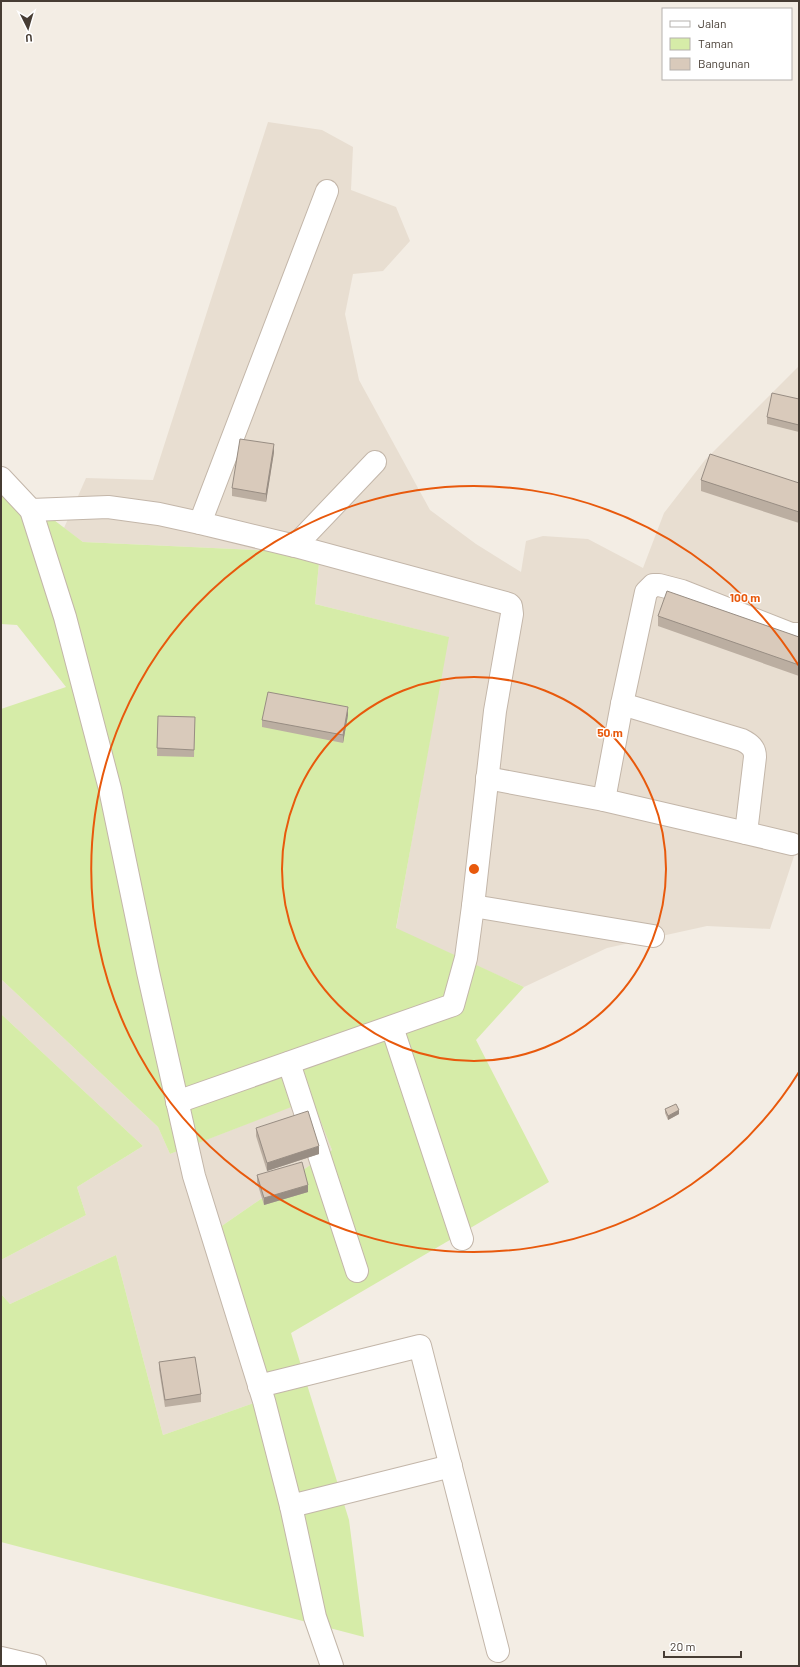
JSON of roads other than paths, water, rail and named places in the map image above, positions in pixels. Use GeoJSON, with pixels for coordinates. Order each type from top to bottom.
{"type":"FeatureCollection","features":[{"type":"Feature","properties":{"kind":"street"},"geometry":{"type":"LineString","coordinates":[[200,522],[327,190]]}},
{"type":"Feature","properties":{"kind":"street"},"geometry":{"type":"LineString","coordinates":[[295,546],[375,462]]}},
{"type":"Feature","properties":{"kind":"street"},"geometry":{"type":"LineString","coordinates":[[1,478],[31,510],[65,617],[110,789],[148,972],[194,1176],[259,1386],[292,1506],[315,1617],[332,1666]]}},
{"type":"Feature","properties":{"kind":"street"},"geometry":{"type":"LineString","coordinates":[[31,510],[108,507],[159,514],[200,522],[295,546],[509,604],[511,606],[512,614],[495,711],[466,958],[453,1005],[177,1102]]}},
{"type":"Feature","properties":{"kind":"street"},"geometry":{"type":"LineString","coordinates":[[604,800],[622,704],[646,592],[653,585],[659,585],[682,591],[791,634],[799,634]]}},
{"type":"Feature","properties":{"kind":"street"},"geometry":{"type":"LineString","coordinates":[[622,704],[742,740],[754,748],[755,757],[746,833]]}},
{"type":"Feature","properties":{"kind":"street"},"geometry":{"type":"LineString","coordinates":[[487,778],[604,800],[792,844]]}},
{"type":"Feature","properties":{"kind":"street"},"geometry":{"type":"LineString","coordinates":[[473,906],[653,936]]}},
{"type":"Feature","properties":{"kind":"street"},"geometry":{"type":"LineString","coordinates":[[392,1027],[462,1239]]}},
{"type":"Feature","properties":{"kind":"street"},"geometry":{"type":"LineString","coordinates":[[289,1063],[357,1271]]}},
{"type":"Feature","properties":{"kind":"street"},"geometry":{"type":"LineString","coordinates":[[259,1386],[420,1346],[498,1651]]}},
{"type":"Feature","properties":{"kind":"street"},"geometry":{"type":"LineString","coordinates":[[292,1506],[451,1466]]}},
{"type":"Feature","properties":{"kind":"street"},"geometry":{"type":"LineString","coordinates":[[1,1658],[35,1666]]}}]}
